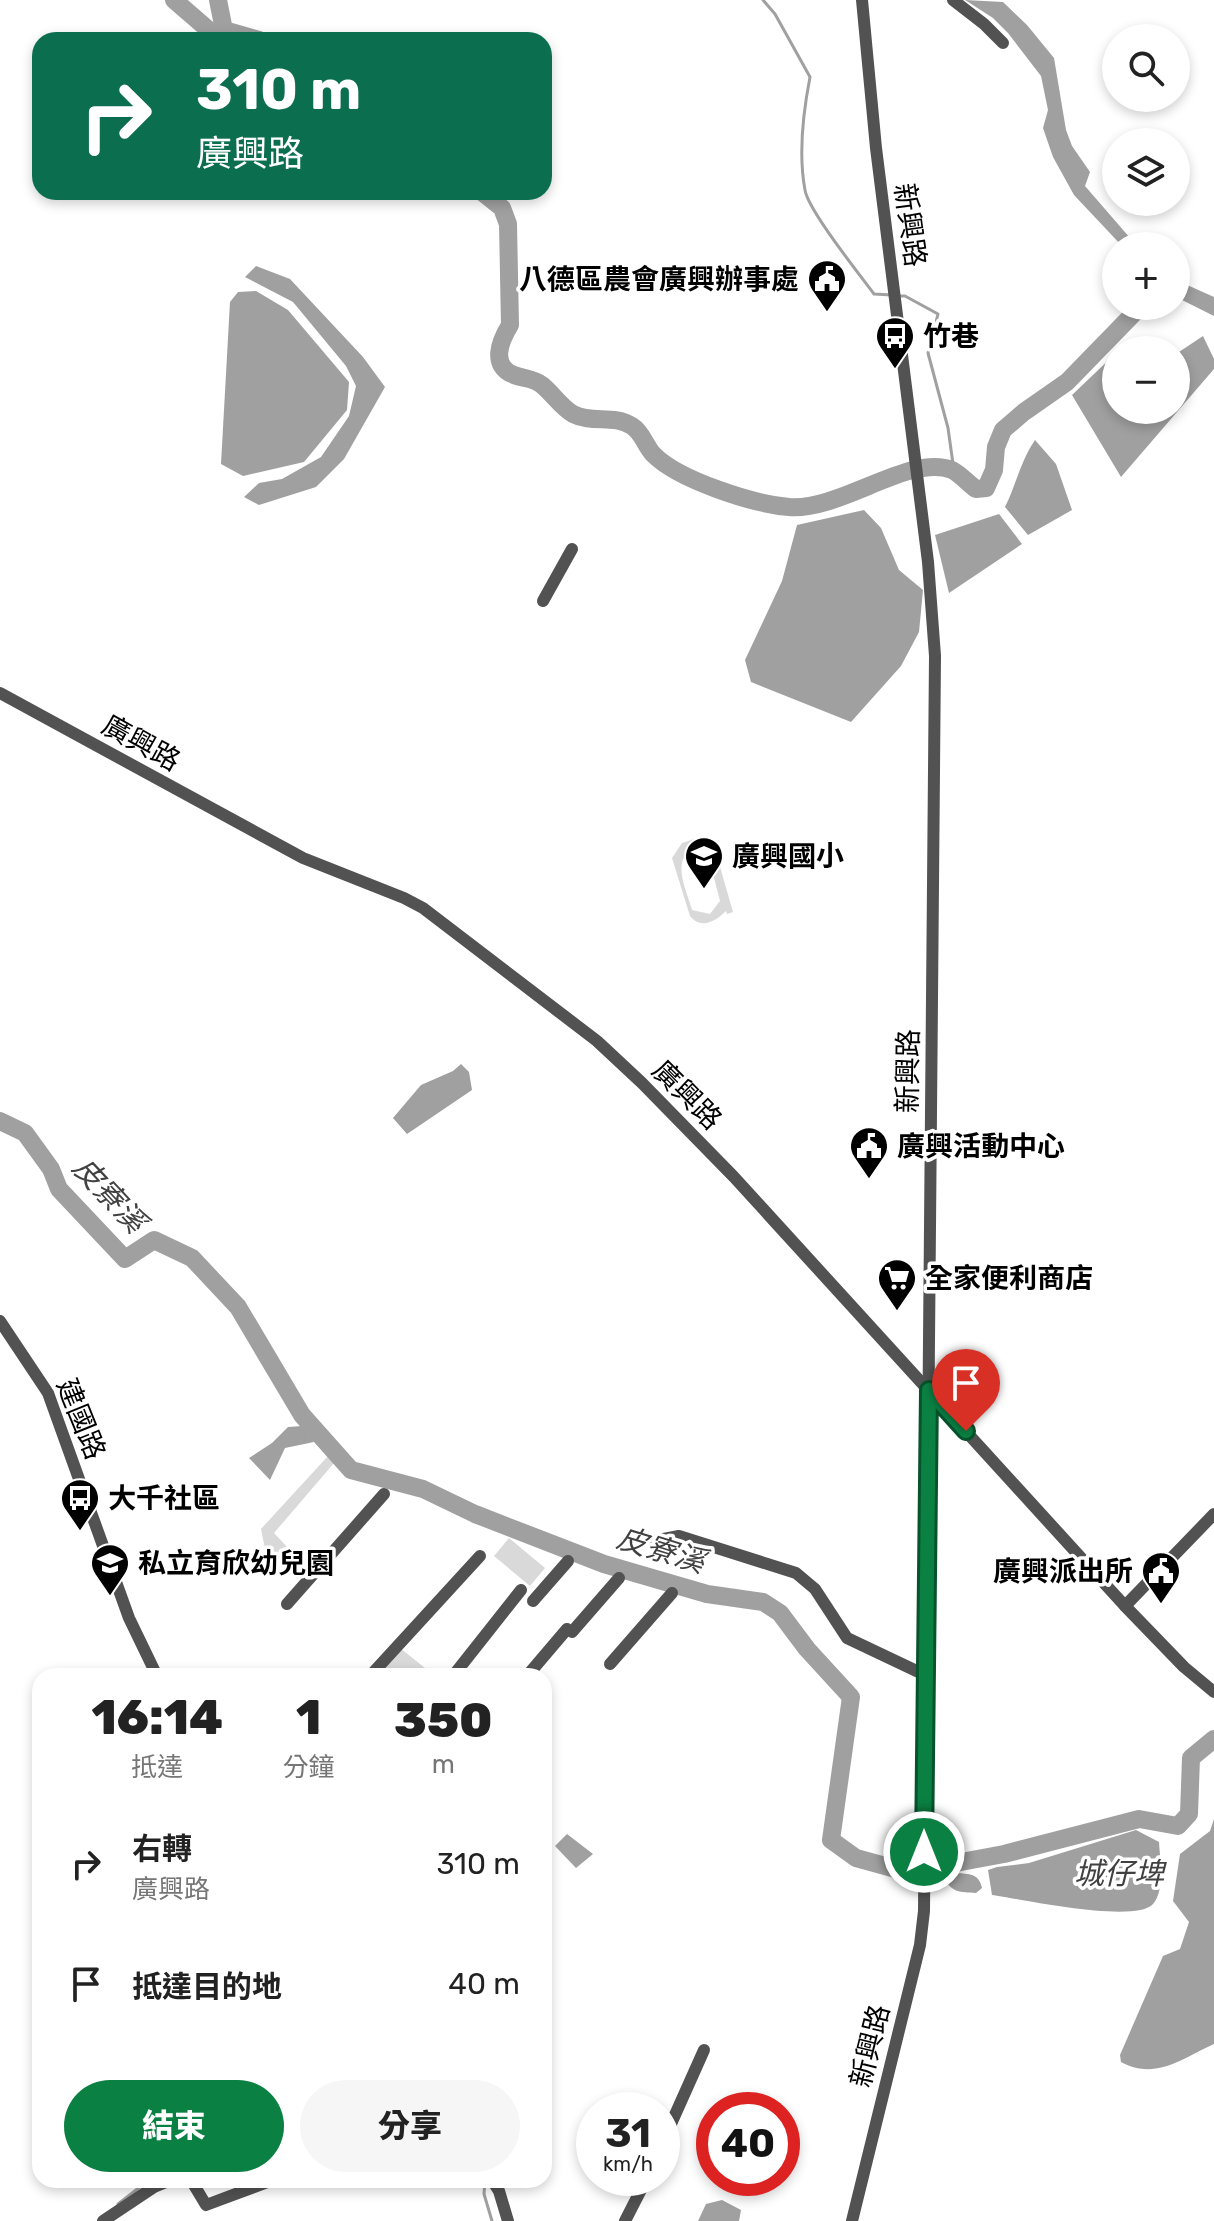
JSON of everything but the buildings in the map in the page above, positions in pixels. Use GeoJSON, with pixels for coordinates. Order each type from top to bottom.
{"type":"FeatureCollection","features":[{"type":"Feature","properties":{"kind":"street","name":"新興路"},"geometry":{"type":"LineString","coordinates":[[852,2221],[920,1945],[924,1881],[935,656],[933,599],[902,370],[862,0]]}},
{"type":"Feature","properties":{"kind":"street"},"geometry":{"type":"LineString","coordinates":[[953,0],[1003,43]]}},
{"type":"Feature","properties":{"kind":"street"},"geometry":{"type":"LineString","coordinates":[[543,601],[572,549]]}},
{"type":"Feature","properties":{"kind":"street","name":"廣興路"},"geometry":{"type":"LineString","coordinates":[[0,693],[303,858],[414,903],[597,1041],[734,1177],[1125,1606],[1184,1667],[1214,1692]]}},
{"type":"Feature","properties":{"kind":"street","name":"建國路"},"geometry":{"type":"LineString","coordinates":[[0,1321],[48,1393],[129,1618],[153,1668]]}},
{"type":"Feature","properties":{"kind":"street"},"geometry":{"type":"LineString","coordinates":[[287,1604],[384,1494]]}},
{"type":"Feature","properties":{"kind":"street"},"geometry":{"type":"LineString","coordinates":[[1125,1606],[1214,1514]]}},
{"type":"Feature","properties":{"kind":"street"},"geometry":{"type":"LineString","coordinates":[[653,1541],[679,1536],[796,1573],[815,1589],[847,1638],[925,1675]]}},
{"type":"Feature","properties":{"kind":"street"},"geometry":{"type":"LineString","coordinates":[[377,1668],[480,1556]]}},
{"type":"Feature","properties":{"kind":"street"},"geometry":{"type":"LineString","coordinates":[[533,1601],[568,1561]]}},
{"type":"Feature","properties":{"kind":"street"},"geometry":{"type":"LineString","coordinates":[[534,1668],[619,1578]]}},
{"type":"Feature","properties":{"kind":"street"},"geometry":{"type":"LineString","coordinates":[[459,1668],[521,1590]]}},
{"type":"Feature","properties":{"kind":"street"},"geometry":{"type":"LineString","coordinates":[[610,1664],[672,1593]]}},
{"type":"Feature","properties":{"kind":"street"},"geometry":{"type":"LineString","coordinates":[[680,2104],[704,2050]]}},
{"type":"Feature","properties":{"kind":"street"},"geometry":{"type":"LineString","coordinates":[[103,2221],[152,2188]]}},
{"type":"Feature","properties":{"kind":"street"},"geometry":{"type":"LineString","coordinates":[[196,2188],[206,2205],[252,2188]]}},
{"type":"Feature","properties":{"kind":"street"},"geometry":{"type":"LineString","coordinates":[[497,2188],[508,2221]]}},
{"type":"Feature","properties":{"kind":"street"},"geometry":{"type":"LineString","coordinates":[[625,2221],[638,2196]]}},
{"type":"Feature","properties":{"kind":"shaded area"},"geometry":{"type":"Polygon","coordinates":[[[694,839],[707,840],[714,846],[733,912],[727,914],[726,911],[713,921],[704,923],[690,916],[672,858],[682,843],[694,839]],[[692,849],[682,861],[681,869],[692,910],[710,914],[720,901],[709,858],[704,852],[692,849]]]}},
{"type":"Feature","properties":{"kind":"shaded area"},"geometry":{"type":"Polygon","coordinates":[[[328,1456],[334,1463],[274,1533],[290,1550],[270,1574],[261,1529],[328,1456]]]}},
{"type":"Feature","properties":{"kind":"shaded area"},"geometry":{"type":"Polygon","coordinates":[[[509,1538],[545,1568],[530,1586],[494,1556],[509,1538]]]}},
{"type":"Feature","properties":{"kind":"shaded area"},"geometry":{"type":"Polygon","coordinates":[[[400,1648],[425,1668],[382,1668],[400,1648]]]}},
{"type":"Feature","properties":{"kind":"water"},"geometry":{"type":"Polygon","coordinates":[[[965,0],[1003,2],[1054,58],[1066,130],[1072,146],[1090,172],[1085,186],[1102,206],[1102,216],[1111,216],[1125,232],[1109,232],[1074,195],[1053,157],[1043,128],[1048,110],[1041,76],[993,18],[965,0]]]}},
{"type":"Feature","properties":{"kind":"water"},"geometry":{"type":"Polygon","coordinates":[[[256,266],[290,279],[363,357],[385,387],[344,459],[316,487],[259,505],[244,497],[259,483],[282,479],[321,457],[349,416],[356,386],[346,366],[293,302],[245,277],[256,266]]]}},
{"type":"Feature","properties":{"kind":"water"},"geometry":{"type":"Polygon","coordinates":[[[1190,286],[1214,297],[1214,316],[1190,304],[1190,286]]]}},
{"type":"Feature","properties":{"kind":"water"},"geometry":{"type":"Polygon","coordinates":[[[256,291],[288,310],[349,382],[347,410],[304,462],[243,476],[221,464],[230,302],[238,292],[256,291]]]}},
{"type":"Feature","properties":{"kind":"water"},"geometry":{"type":"Polygon","coordinates":[[[1203,336],[1214,359],[1214,369],[1190,397],[1190,345],[1203,336]]]}},
{"type":"Feature","properties":{"kind":"water"},"geometry":{"type":"Polygon","coordinates":[[[1102,366],[1102,424],[1167,424],[1121,477],[1072,395],[1102,366]]]}},
{"type":"Feature","properties":{"kind":"water"},"geometry":{"type":"Polygon","coordinates":[[[1035,440],[1056,464],[1072,510],[1028,535],[1005,507],[1035,440]]]}},
{"type":"Feature","properties":{"kind":"water"},"geometry":{"type":"Polygon","coordinates":[[[864,510],[881,528],[899,570],[923,590],[919,632],[901,666],[851,722],[751,682],[745,660],[782,581],[797,525],[864,510]]]}},
{"type":"Feature","properties":{"kind":"water"},"geometry":{"type":"Polygon","coordinates":[[[999,514],[1022,544],[949,593],[935,535],[999,514]]]}},
{"type":"Feature","properties":{"kind":"water"},"geometry":{"type":"Polygon","coordinates":[[[461,1064],[469,1072],[472,1090],[407,1134],[393,1118],[421,1085],[453,1071],[461,1064]]]}},
{"type":"Feature","properties":{"kind":"water"},"geometry":{"type":"Polygon","coordinates":[[[302,1426],[314,1442],[285,1448],[270,1480],[249,1458],[272,1443],[288,1427],[302,1426]]]}},
{"type":"Feature","properties":{"kind":"water","name":"城仔埤"},"geometry":{"type":"Polygon","coordinates":[[[1214,1819],[1214,2044],[1169,2065],[1146,2069],[1133,2067],[1121,2062],[1120,2055],[1163,1956],[1180,1949],[1189,1922],[1173,1901],[1180,1854],[1210,1831],[1214,1819]]]}},
{"type":"Feature","properties":{"kind":"water","name":"城仔埤"},"geometry":{"type":"Polygon","coordinates":[[[1136,1830],[1159,1842],[1159,1891],[1153,1904],[1142,1910],[1102,1911],[992,1895],[988,1870],[1029,1863],[1136,1830]]]}},
{"type":"Feature","properties":{"kind":"water"},"geometry":{"type":"Polygon","coordinates":[[[567,1834],[593,1854],[576,1868],[555,1846],[567,1834]]]}},
{"type":"Feature","properties":{"kind":"water"},"geometry":{"type":"Polygon","coordinates":[[[956,1873],[976,1877],[982,1888],[976,1893],[953,1889],[944,1877],[956,1873]]]}},
{"type":"Feature","properties":{"kind":"water"},"geometry":{"type":"Polygon","coordinates":[[[722,2200],[741,2210],[739,2221],[698,2221],[706,2204],[722,2200]]]}},
{"type":"Feature","properties":{"kind":"waterway"},"geometry":{"type":"LineString","coordinates":[[174,0],[211,32],[224,30]]}},
{"type":"Feature","properties":{"kind":"waterway"},"geometry":{"type":"LineString","coordinates":[[218,0],[224,30],[231,32]]}},
{"type":"Feature","properties":{"kind":"waterway"},"geometry":{"type":"LineString","coordinates":[[763,0],[775,14],[810,77],[802,147],[808,199],[824,227],[874,294],[892,295]]}},
{"type":"Feature","properties":{"kind":"waterway"},"geometry":{"type":"LineString","coordinates":[[492,200],[502,208],[508,224],[510,325],[499,353],[502,366],[514,375],[539,383],[573,414],[618,420],[632,426],[654,455],[698,482],[774,505],[809,506],[896,475],[935,467],[952,470],[976,489],[986,488],[994,470],[996,447],[1003,430],[1067,382],[1127,320]]}},
{"type":"Feature","properties":{"kind":"waterway"},"geometry":{"type":"LineString","coordinates":[[899,296],[905,296],[938,314],[928,353],[948,428],[954,471]]}},
{"type":"Feature","properties":{"kind":"waterway","name":"皮寮溪"},"geometry":{"type":"LineString","coordinates":[[0,1121],[25,1133],[51,1169],[59,1189],[125,1259],[154,1240],[192,1258],[238,1307],[302,1415],[351,1470],[423,1489],[475,1514],[604,1564],[707,1594],[763,1602],[780,1613],[807,1649],[851,1697],[831,1840],[856,1858],[907,1872],[1004,1854],[1139,1819],[1178,1826],[1189,1814],[1191,1758],[1214,1739]]}},
{"type":"Feature","properties":{"kind":"waterway"},"geometry":{"type":"LineString","coordinates":[[118,2204],[139,2188]]}},
{"type":"Feature","properties":{"kind":"waterway"},"geometry":{"type":"LineString","coordinates":[[484,2188],[492,2221]]}},
{"type":"Feature","properties":{"kind":"place","name":"八德區農會廣興辦事處"},"geometry":{"type":"Point","coordinates":[827,313]}},
{"type":"Feature","properties":{"kind":"place","name":"竹巷"},"geometry":{"type":"Point","coordinates":[895,370]}},
{"type":"Feature","properties":{"kind":"place","name":"廣興國小"},"geometry":{"type":"Point","coordinates":[704,890]}},
{"type":"Feature","properties":{"kind":"place","name":"廣興活動中心"},"geometry":{"type":"Point","coordinates":[869,1180]}},
{"type":"Feature","properties":{"kind":"place","name":"全家便利商店"},"geometry":{"type":"Point","coordinates":[897,1312]}},
{"type":"Feature","properties":{"kind":"place","name":"大千社區"},"geometry":{"type":"Point","coordinates":[80,1532]}},
{"type":"Feature","properties":{"kind":"place","name":"私立育欣幼兒園"},"geometry":{"type":"Point","coordinates":[110,1597]}},
{"type":"Feature","properties":{"kind":"place","name":"廣興派出所"},"geometry":{"type":"Point","coordinates":[1161,1605]}},
{"type":"Feature","properties":{"kind":"route"},"geometry":{"type":"LineString","coordinates":[[924,1852],[929,1390],[966,1431]]}}]}
